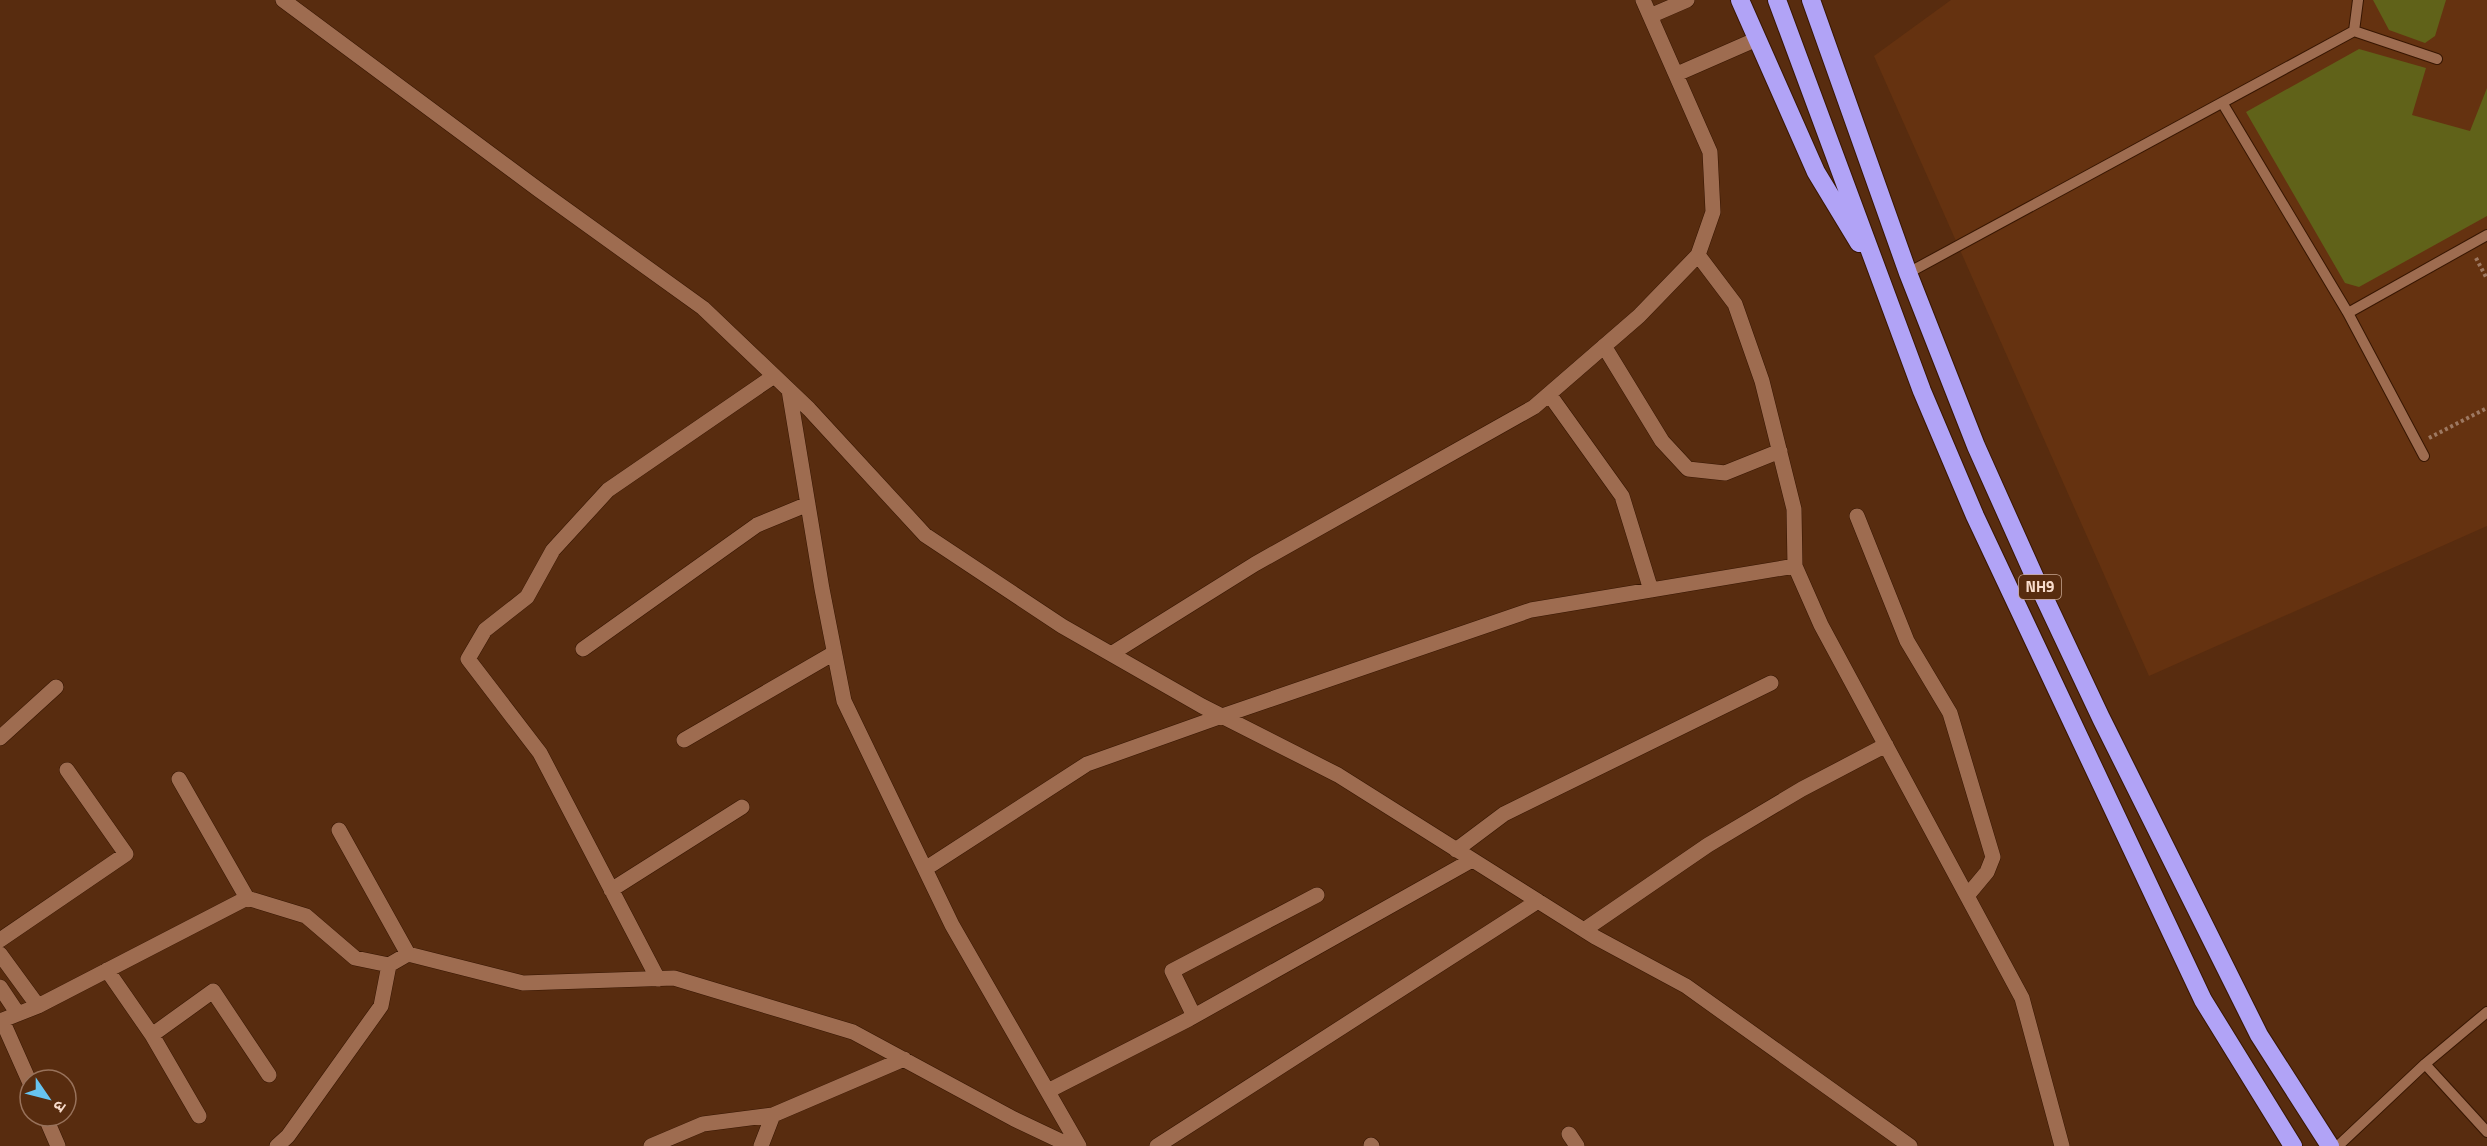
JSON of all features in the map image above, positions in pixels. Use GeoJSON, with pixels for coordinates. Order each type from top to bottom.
{"type":"FeatureCollection","features":[{"type":"Feature","properties":{"kind":"highway"},"geometry":{"type":"LineString","coordinates":[[1740,0],[1816,172],[1882,283],[1908,273]]}},
{"type":"Feature","properties":{"kind":"highway","name":"NH9"},"geometry":{"type":"LineString","coordinates":[[1777,0],[1922,391],[1975,516],[2203,1000],[2293,1146]]}},
{"type":"Feature","properties":{"kind":"highway","name":"NH9"},"geometry":{"type":"LineString","coordinates":[[1811,0],[1908,273],[1976,446],[2101,718],[2259,1035],[2330,1146]]}},
{"type":"Feature","properties":{"kind":"highway"},"geometry":{"type":"LineString","coordinates":[[2075,731],[2101,718]]}},
{"type":"Feature","properties":{"kind":"highway"},"geometry":{"type":"LineString","coordinates":[[2128,840],[2154,824]]}},
{"type":"Feature","properties":{"kind":"street"},"geometry":{"type":"LineString","coordinates":[[283,0],[539,190],[703,308],[789,390],[925,536],[1062,626],[1222,716],[1338,775],[1584,930],[1686,986],[1910,1146]]}},
{"type":"Feature","properties":{"kind":"street"},"geometry":{"type":"LineString","coordinates":[[1112,654],[1255,564],[1534,407],[1639,316],[1698,255],[1713,212],[1710,152],[1643,0]]}},
{"type":"Feature","properties":{"kind":"street"},"geometry":{"type":"LineString","coordinates":[[1650,16],[1687,0]]}},
{"type":"Feature","properties":{"kind":"street"},"geometry":{"type":"LineString","coordinates":[[1677,74],[1757,39]]}},
{"type":"Feature","properties":{"kind":"street"},"geometry":{"type":"LineString","coordinates":[[1698,255],[1735,304],[1762,381],[1794,509],[1795,566],[1821,625],[2022,998],[2062,1146]]}},
{"type":"Feature","properties":{"kind":"street"},"geometry":{"type":"LineString","coordinates":[[1604,346],[1662,441],[1688,469],[1725,473],[1780,451]]}},
{"type":"Feature","properties":{"kind":"street"},"geometry":{"type":"LineString","coordinates":[[658,979],[540,753],[468,659],[485,630],[527,597],[553,550],[608,490],[774,376]]}},
{"type":"Feature","properties":{"kind":"street"},"geometry":{"type":"LineString","coordinates":[[789,390],[844,701],[952,925],[1079,1146]]}},
{"type":"Feature","properties":{"kind":"street"},"geometry":{"type":"LineString","coordinates":[[1549,394],[1622,496],[1651,590]]}},
{"type":"Feature","properties":{"kind":"street"},"geometry":{"type":"LineString","coordinates":[[584,649],[757,525],[808,504]]}},
{"type":"Feature","properties":{"kind":"street"},"geometry":{"type":"LineString","coordinates":[[1857,516],[1907,641],[1950,713],[1994,857],[1987,872],[1967,896]]}},
{"type":"Feature","properties":{"kind":"street"},"geometry":{"type":"LineString","coordinates":[[925,869],[1087,764],[1222,716],[1531,610],[1795,566]]}},
{"type":"Feature","properties":{"kind":"street"},"geometry":{"type":"LineString","coordinates":[[684,740],[834,653]]}},
{"type":"Feature","properties":{"kind":"street"},"geometry":{"type":"LineString","coordinates":[[1456,850],[1504,814],[1771,683]]}},
{"type":"Feature","properties":{"kind":"street"},"geometry":{"type":"LineString","coordinates":[[0,738],[56,687]]}},
{"type":"Feature","properties":{"kind":"street"},"geometry":{"type":"LineString","coordinates":[[1584,930],[1708,845],[1802,789],[1886,745]]}},
{"type":"Feature","properties":{"kind":"street"},"geometry":{"type":"LineString","coordinates":[[0,940],[126,854],[67,770]]}},
{"type":"Feature","properties":{"kind":"street"},"geometry":{"type":"LineString","coordinates":[[178,779],[247,898],[306,916],[355,958],[388,965],[408,954],[523,983],[674,978],[853,1032],[1071,1146]]}},
{"type":"Feature","properties":{"kind":"street"},"geometry":{"type":"LineString","coordinates":[[611,890],[742,807]]}},
{"type":"Feature","properties":{"kind":"street"},"geometry":{"type":"LineString","coordinates":[[339,830],[408,954]]}},
{"type":"Feature","properties":{"kind":"street"},"geometry":{"type":"LineString","coordinates":[[1048,1091],[1194,1016],[1472,860]]}},
{"type":"Feature","properties":{"kind":"street"},"geometry":{"type":"LineString","coordinates":[[1194,1016],[1172,971],[1317,895]]}},
{"type":"Feature","properties":{"kind":"street"},"geometry":{"type":"LineString","coordinates":[[23,1068],[1,1020],[38,1006],[247,898]]}},
{"type":"Feature","properties":{"kind":"street"},"geometry":{"type":"LineString","coordinates":[[1157,1146],[1538,901]]}},
{"type":"Feature","properties":{"kind":"street"},"geometry":{"type":"LineString","coordinates":[[0,954],[38,1006]]}},
{"type":"Feature","properties":{"kind":"street"},"geometry":{"type":"LineString","coordinates":[[277,1146],[288,1136],[381,1006],[388,965]]}},
{"type":"Feature","properties":{"kind":"street"},"geometry":{"type":"LineString","coordinates":[[106,970],[152,1035],[199,1116]]}},
{"type":"Feature","properties":{"kind":"street"},"geometry":{"type":"LineString","coordinates":[[0,987],[18,1014]]}},
{"type":"Feature","properties":{"kind":"street"},"geometry":{"type":"LineString","coordinates":[[152,1035],[213,992],[269,1075]]}},
{"type":"Feature","properties":{"kind":"street"},"geometry":{"type":"LineString","coordinates":[[651,1146],[703,1124],[773,1115],[904,1059]]}},
{"type":"Feature","properties":{"kind":"street"},"geometry":{"type":"LineString","coordinates":[[761,1146],[773,1115]]}},
{"type":"Feature","properties":{"kind":"street"},"geometry":{"type":"LineString","coordinates":[[50,1128],[58,1146]]}},
{"type":"Feature","properties":{"kind":"lane"},"geometry":{"type":"LineString","coordinates":[[2354,31],[2358,0]]}},
{"type":"Feature","properties":{"kind":"lane"},"geometry":{"type":"LineString","coordinates":[[1908,273],[2354,31],[2437,59]]}},
{"type":"Feature","properties":{"kind":"lane"},"geometry":{"type":"LineString","coordinates":[[2223,104],[2348,313],[2424,456]]}},
{"type":"Feature","properties":{"kind":"lane"},"geometry":{"type":"LineString","coordinates":[[2348,313],[2487,234]]}},
{"type":"Feature","properties":{"kind":"lane"},"geometry":{"type":"LineString","coordinates":[[2338,1146],[2425,1064],[2487,1012]]}},
{"type":"Feature","properties":{"kind":"lane"},"geometry":{"type":"LineString","coordinates":[[2425,1064],[2487,1132]]}},
{"type":"Feature","properties":{"kind":"path"},"geometry":{"type":"LineString","coordinates":[[2468,245],[2487,279]]}},
{"type":"Feature","properties":{"kind":"path"},"geometry":{"type":"LineString","coordinates":[[2418,444],[2487,408]]}},
{"type":"Feature","properties":{"kind":"shaded area"},"geometry":{"type":"Polygon","coordinates":[[[1951,0],[2487,0],[2487,526],[2149,676],[1874,56],[1951,0]]]}},
{"type":"Feature","properties":{"kind":"shaded area"},"geometry":{"type":"Polygon","coordinates":[[[2373,0],[2446,0],[2435,36],[2425,43],[2389,30],[2373,0]]]}},
{"type":"Feature","properties":{"kind":"shaded area"},"geometry":{"type":"Polygon","coordinates":[[[2359,49],[2426,68],[2412,115],[2470,131],[2487,88],[2487,216],[2359,287],[2345,283],[2246,112],[2359,49]]]}}]}
